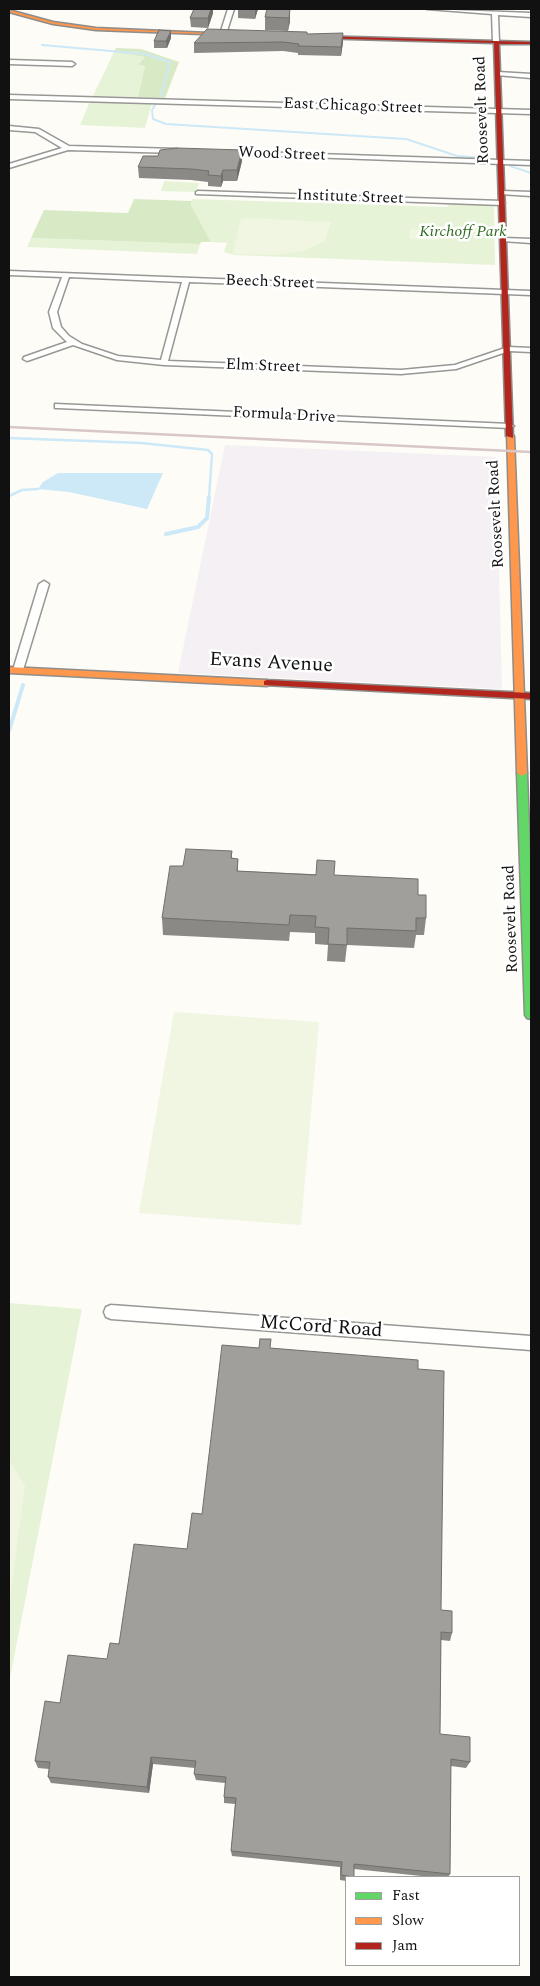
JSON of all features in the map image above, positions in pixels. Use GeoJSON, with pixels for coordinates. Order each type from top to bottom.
{"type":"FeatureCollection","features":[{"type":"Feature","properties":{"kind":"street"},"geometry":{"type":"LineString","coordinates":[[220,34],[225,9]]}},
{"type":"Feature","properties":{"kind":"street"},"geometry":{"type":"LineString","coordinates":[[220,34],[231,9]]}},
{"type":"Feature","properties":{"kind":"street"},"geometry":{"type":"LineString","coordinates":[[430,9],[531,15]]}},
{"type":"Feature","properties":{"kind":"street"},"geometry":{"type":"LineString","coordinates":[[9,12],[48,22],[89,28],[239,34]]}},
{"type":"Feature","properties":{"kind":"street","name":"Roosevelt Road"},"geometry":{"type":"LineString","coordinates":[[495,13],[510,426],[526,696],[531,1014]]}},
{"type":"Feature","properties":{"kind":"street"},"geometry":{"type":"LineString","coordinates":[[300,36],[531,43]]}},
{"type":"Feature","properties":{"kind":"street"},"geometry":{"type":"LineString","coordinates":[[9,62],[72,64]]}},
{"type":"Feature","properties":{"kind":"street"},"geometry":{"type":"LineString","coordinates":[[498,74],[531,76]]}},
{"type":"Feature","properties":{"kind":"street","name":"East Chicago Street"},"geometry":{"type":"LineString","coordinates":[[9,97],[531,112]]}},
{"type":"Feature","properties":{"kind":"street"},"geometry":{"type":"LineString","coordinates":[[9,128],[38,130],[68,148],[182,151]]}},
{"type":"Feature","properties":{"kind":"street"},"geometry":{"type":"LineString","coordinates":[[9,166],[68,148]]}},
{"type":"Feature","properties":{"kind":"street","name":"Wood Street"},"geometry":{"type":"LineString","coordinates":[[216,153],[531,163]]}},
{"type":"Feature","properties":{"kind":"street","name":"Institute Street"},"geometry":{"type":"LineString","coordinates":[[198,193],[502,198],[531,194]]}},
{"type":"Feature","properties":{"kind":"street"},"geometry":{"type":"LineString","coordinates":[[504,240],[531,241]]}},
{"type":"Feature","properties":{"kind":"street","name":"Beech Street"},"geometry":{"type":"LineString","coordinates":[[9,273],[531,292]]}},
{"type":"Feature","properties":{"kind":"street","name":"Elm Street"},"geometry":{"type":"LineString","coordinates":[[66,275],[54,308],[53,318],[57,328],[72,342],[105,356],[164,363],[401,372],[430,371],[456,367],[508,349],[531,350]]}},
{"type":"Feature","properties":{"kind":"street"},"geometry":{"type":"LineString","coordinates":[[164,363],[186,280]]}},
{"type":"Feature","properties":{"kind":"street"},"geometry":{"type":"LineString","coordinates":[[27,359],[72,342]]}},
{"type":"Feature","properties":{"kind":"street","name":"Formula Drive"},"geometry":{"type":"LineString","coordinates":[[58,406],[510,426]]}},
{"type":"Feature","properties":{"kind":"street"},"geometry":{"type":"LineString","coordinates":[[14,670],[44,584]]}},
{"type":"Feature","properties":{"kind":"street","name":"Evans Avenue"},"geometry":{"type":"LineString","coordinates":[[14,670],[526,696]]}},
{"type":"Feature","properties":{"kind":"street","name":"McCord Road"},"geometry":{"type":"LineString","coordinates":[[111,1312],[531,1343]]}},
{"type":"Feature","properties":{"kind":"shaded area"},"geometry":{"type":"Polygon","coordinates":[[[225,445],[496,457],[502,689],[178,673],[225,445]]]}},
{"type":"Feature","properties":{"kind":"green space"},"geometry":{"type":"Polygon","coordinates":[[[116,48],[141,49],[179,62],[165,98],[138,97],[145,66],[138,65],[145,57],[114,52],[116,48]]]}},
{"type":"Feature","properties":{"kind":"green space"},"geometry":{"type":"Polygon","coordinates":[[[114,52],[145,57],[138,65],[145,66],[138,97],[93,96],[114,52]]]}},
{"type":"Feature","properties":{"kind":"green space"},"geometry":{"type":"Polygon","coordinates":[[[90,101],[152,103],[145,128],[80,125],[90,101]]]}},
{"type":"Feature","properties":{"kind":"green space"},"geometry":{"type":"Polygon","coordinates":[[[164,181],[199,183],[196,192],[161,191],[164,181]]]}},
{"type":"Feature","properties":{"kind":"green space"},"geometry":{"type":"Polygon","coordinates":[[[134,199],[192,201],[191,205],[211,242],[201,242],[200,244],[31,238],[44,210],[128,213],[134,199]]]}},
{"type":"Feature","properties":{"kind":"green space","name":"Kirchoff Park"},"geometry":{"type":"Polygon","coordinates":[[[192,199],[448,207],[449,203],[494,204],[495,265],[234,255],[224,252],[227,243],[211,242],[191,205],[192,199]]]}},
{"type":"Feature","properties":{"kind":"green space"},"geometry":{"type":"Polygon","coordinates":[[[245,218],[331,222],[325,241],[303,251],[276,255],[233,254],[240,220],[245,218]]]}},
{"type":"Feature","properties":{"kind":"green space"},"geometry":{"type":"Polygon","coordinates":[[[410,229],[439,230],[439,240],[410,239],[410,229]]]}},
{"type":"Feature","properties":{"kind":"green space"},"geometry":{"type":"Polygon","coordinates":[[[31,238],[200,244],[197,254],[27,247],[31,238]]]}},
{"type":"Feature","properties":{"kind":"green space"},"geometry":{"type":"Polygon","coordinates":[[[174,1012],[319,1022],[301,1225],[139,1213],[174,1012]]]}},
{"type":"Feature","properties":{"kind":"green space"},"geometry":{"type":"Polygon","coordinates":[[[9,1303],[82,1309],[9,1683],[9,1303]]]}},
{"type":"Feature","properties":{"kind":"green space"},"geometry":{"type":"Polygon","coordinates":[[[9,1460],[25,1485],[9,1606],[9,1460]]]}},
{"type":"Feature","properties":{"kind":"water"},"geometry":{"type":"Polygon","coordinates":[[[58,473],[163,473],[147,509],[69,492],[38,489],[43,482],[58,473]]]}},
{"type":"Feature","properties":{"kind":"building"},"geometry":{"type":"Polygon","coordinates":[[[194,9],[211,9],[208,18],[190,18],[194,9]]]}},
{"type":"Feature","properties":{"kind":"building"},"geometry":{"type":"Polygon","coordinates":[[[267,9],[290,9],[289,18],[265,17],[267,9]]]}},
{"type":"Feature","properties":{"kind":"building"},"geometry":{"type":"Polygon","coordinates":[[[207,29],[307,32],[307,34],[343,33],[341,47],[298,46],[299,44],[283,42],[194,43],[207,29]]]}},
{"type":"Feature","properties":{"kind":"building"},"geometry":{"type":"Polygon","coordinates":[[[159,30],[171,31],[166,41],[154,41],[159,30]]]}},
{"type":"Feature","properties":{"kind":"building"},"geometry":{"type":"Polygon","coordinates":[[[177,148],[242,150],[237,170],[223,170],[221,176],[208,175],[209,171],[191,169],[138,167],[143,156],[158,156],[160,150],[177,148]]]}},
{"type":"Feature","properties":{"kind":"building"},"geometry":{"type":"Polygon","coordinates":[[[186,849],[232,851],[231,858],[238,859],[237,871],[316,875],[317,860],[335,861],[334,875],[418,879],[418,895],[426,895],[426,918],[416,918],[416,931],[347,928],[347,945],[328,944],[329,928],[315,927],[316,916],[290,915],[289,925],[162,918],[170,866],[183,866],[186,849]]]}},
{"type":"Feature","properties":{"kind":"building"},"geometry":{"type":"Polygon","coordinates":[[[260,1339],[271,1339],[270,1348],[418,1360],[418,1369],[444,1371],[441,1610],[452,1611],[452,1633],[441,1632],[440,1734],[470,1737],[470,1762],[451,1759],[450,1874],[354,1864],[354,1876],[348,1876],[341,1875],[342,1862],[231,1851],[236,1798],[224,1797],[226,1777],[194,1774],[196,1761],[151,1757],[147,1787],[48,1777],[50,1762],[35,1761],[45,1701],[60,1703],[68,1655],[107,1659],[110,1643],[119,1644],[134,1544],[187,1549],[192,1513],[202,1514],[222,1345],[259,1348],[260,1339]]]}},
{"type":"Feature","properties":{"kind":"waterway"},"geometry":{"type":"LineString","coordinates":[[42,45],[145,54],[170,62],[161,96]]}},
{"type":"Feature","properties":{"kind":"waterway"},"geometry":{"type":"LineString","coordinates":[[155,105],[152,110],[153,119],[166,124],[406,139],[457,156],[486,158]]}},
{"type":"Feature","properties":{"kind":"waterway"},"geometry":{"type":"LineString","coordinates":[[510,166],[531,173]]}},
{"type":"Feature","properties":{"kind":"waterway"},"geometry":{"type":"LineString","coordinates":[[9,438],[141,443],[208,450],[212,454],[209,498]]}},
{"type":"Feature","properties":{"kind":"waterway"},"geometry":{"type":"LineString","coordinates":[[9,496],[22,490],[38,489]]}},
{"type":"Feature","properties":{"kind":"waterway"},"geometry":{"type":"LineString","coordinates":[[166,534],[198,527],[207,518],[209,497]]}},
{"type":"Feature","properties":{"kind":"waterway"},"geometry":{"type":"LineString","coordinates":[[9,731],[23,685]]}},
{"type":"Feature","properties":{"kind":"railway"},"geometry":{"type":"LineString","coordinates":[[9,427],[531,452]]}},
{"type":"Feature","properties":{"kind":"traffic: fast"},"geometry":{"type":"LineString","coordinates":[[522,773],[531,1015]]}},
{"type":"Feature","properties":{"kind":"traffic: slow"},"geometry":{"type":"LineString","coordinates":[[9,11],[53,23],[96,29],[229,34]]}},
{"type":"Feature","properties":{"kind":"traffic: slow"},"geometry":{"type":"LineString","coordinates":[[510,436],[522,773]]}},
{"type":"Feature","properties":{"kind":"traffic: slow"},"geometry":{"type":"LineString","coordinates":[[9,670],[267,683]]}},
{"type":"Feature","properties":{"kind":"traffic: jam"},"geometry":{"type":"LineString","coordinates":[[316,37],[531,43]]}},
{"type":"Feature","properties":{"kind":"traffic: jam"},"geometry":{"type":"LineString","coordinates":[[496,42],[510,436]]}},
{"type":"Feature","properties":{"kind":"traffic: jam"},"geometry":{"type":"LineString","coordinates":[[267,683],[530,696]]}}]}
